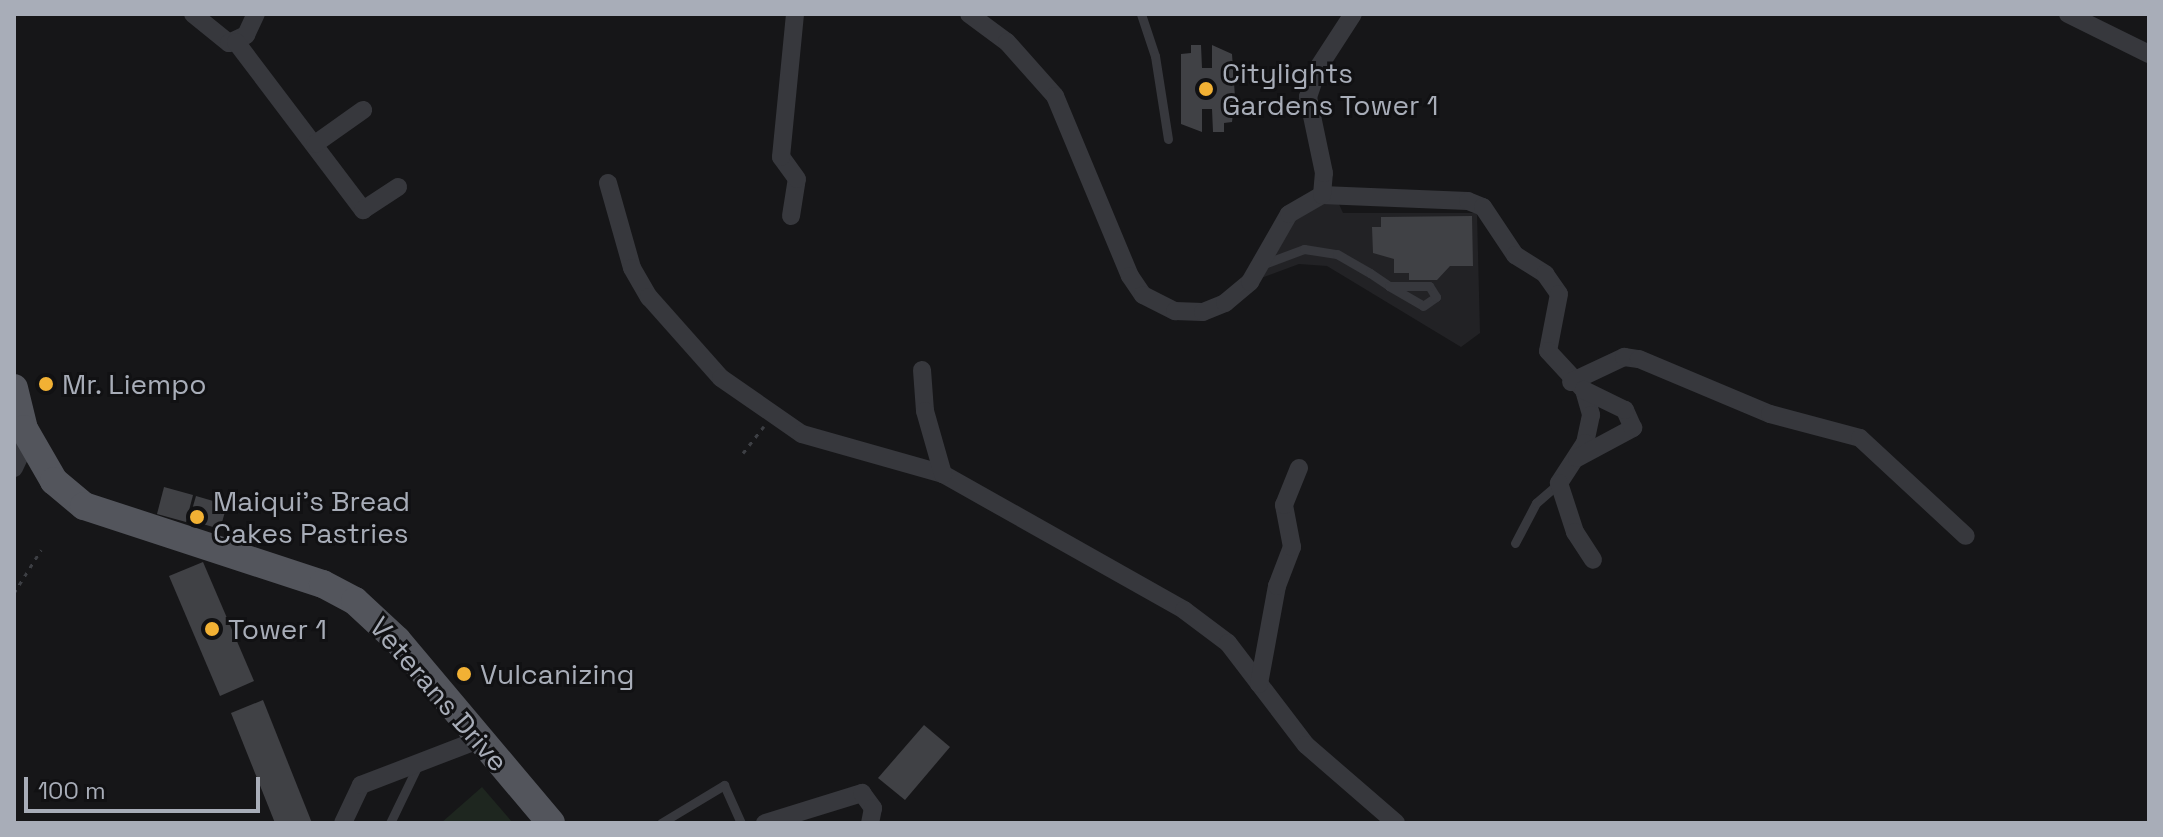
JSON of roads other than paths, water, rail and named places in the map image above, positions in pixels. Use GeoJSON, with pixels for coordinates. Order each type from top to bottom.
{"type":"FeatureCollection","features":[{"type":"Feature","properties":{"kind":"main road","name":"Veterans Drive"},"geometry":{"type":"LineString","coordinates":[[14,388],[28,438],[54,481],[84,506],[323,584],[355,601],[481,739],[551,823]]}},
{"type":"Feature","properties":{"kind":"street"},"geometry":{"type":"LineString","coordinates":[[193,14],[229,43],[236,42],[256,14]]}},
{"type":"Feature","properties":{"kind":"street"},"geometry":{"type":"LineString","coordinates":[[791,216],[797,179],[781,157],[795,14]]}},
{"type":"Feature","properties":{"kind":"street"},"geometry":{"type":"LineString","coordinates":[[969,14],[1007,42],[1055,96],[1143,295],[1175,311],[1203,312],[1250,282],[1289,214],[1322,195],[1367,202],[1468,201],[1483,207],[1515,255],[1545,274],[1559,294],[1548,351],[1578,386],[1625,410],[1633,428],[1572,460]]}},
{"type":"Feature","properties":{"kind":"street"},"geometry":{"type":"LineString","coordinates":[[1322,195],[1324,173],[1308,97],[1318,68],[1353,14]]}},
{"type":"Feature","properties":{"kind":"street"},"geometry":{"type":"LineString","coordinates":[[2068,14],[2149,54]]}},
{"type":"Feature","properties":{"kind":"street"},"geometry":{"type":"LineString","coordinates":[[236,42],[363,210],[398,187]]}},
{"type":"Feature","properties":{"kind":"street"},"geometry":{"type":"LineString","coordinates":[[315,144],[363,110]]}},
{"type":"Feature","properties":{"kind":"street"},"geometry":{"type":"LineString","coordinates":[[608,183],[632,268],[649,297],[721,378],[771,417],[802,434],[943,474],[1184,610],[1228,643],[1306,745],[1396,823]]}},
{"type":"Feature","properties":{"kind":"street"},"geometry":{"type":"LineString","coordinates":[[1578,386],[1624,357],[1639,359],[1770,414],[1860,438],[1966,536]]}},
{"type":"Feature","properties":{"kind":"street"},"geometry":{"type":"LineString","coordinates":[[922,370],[925,411],[943,474]]}},
{"type":"Feature","properties":{"kind":"street"},"geometry":{"type":"LineString","coordinates":[[1578,386],[1590,429],[1559,483],[1575,532],[1593,560]]}},
{"type":"Feature","properties":{"kind":"street"},"geometry":{"type":"LineString","coordinates":[[14,468],[28,438]]}},
{"type":"Feature","properties":{"kind":"street"},"geometry":{"type":"LineString","coordinates":[[1259,684],[1277,586],[1292,547],[1284,505],[1299,468]]}},
{"type":"Feature","properties":{"kind":"street"},"geometry":{"type":"LineString","coordinates":[[343,823],[361,785],[481,739]]}},
{"type":"Feature","properties":{"kind":"street"},"geometry":{"type":"LineString","coordinates":[[765,823],[862,793],[873,808],[870,823]]}},
{"type":"Feature","properties":{"kind":"lane"},"geometry":{"type":"LineString","coordinates":[[1141,14],[1155,56],[1168,139]]}},
{"type":"Feature","properties":{"kind":"lane"},"geometry":{"type":"LineString","coordinates":[[1259,266],[1304,249],[1337,254],[1389,286],[1418,303],[1430,305],[1436,297],[1432,288],[1389,286]]}},
{"type":"Feature","properties":{"kind":"lane"},"geometry":{"type":"LineString","coordinates":[[1418,303],[1419,288]]}},
{"type":"Feature","properties":{"kind":"lane"},"geometry":{"type":"LineString","coordinates":[[1515,543],[1536,503],[1559,483]]}},
{"type":"Feature","properties":{"kind":"lane"},"geometry":{"type":"LineString","coordinates":[[390,823],[418,765]]}},
{"type":"Feature","properties":{"kind":"lane"},"geometry":{"type":"LineString","coordinates":[[661,823],[724,785],[741,823]]}},
{"type":"Feature","properties":{"kind":"place","name":"Citylights Gardens Tower 1"},"geometry":{"type":"Point","coordinates":[1206,89]}},
{"type":"Feature","properties":{"kind":"place","name":"Mr. Liempo"},"geometry":{"type":"Point","coordinates":[46,384]}},
{"type":"Feature","properties":{"kind":"place","name":"Maiqui's Bread Cakes Pastries"},"geometry":{"type":"Point","coordinates":[197,517]}},
{"type":"Feature","properties":{"kind":"place","name":"Tower 1"},"geometry":{"type":"Point","coordinates":[212,629]}},
{"type":"Feature","properties":{"kind":"place","name":"Vulcanizing"},"geometry":{"type":"Point","coordinates":[464,674]}}]}
